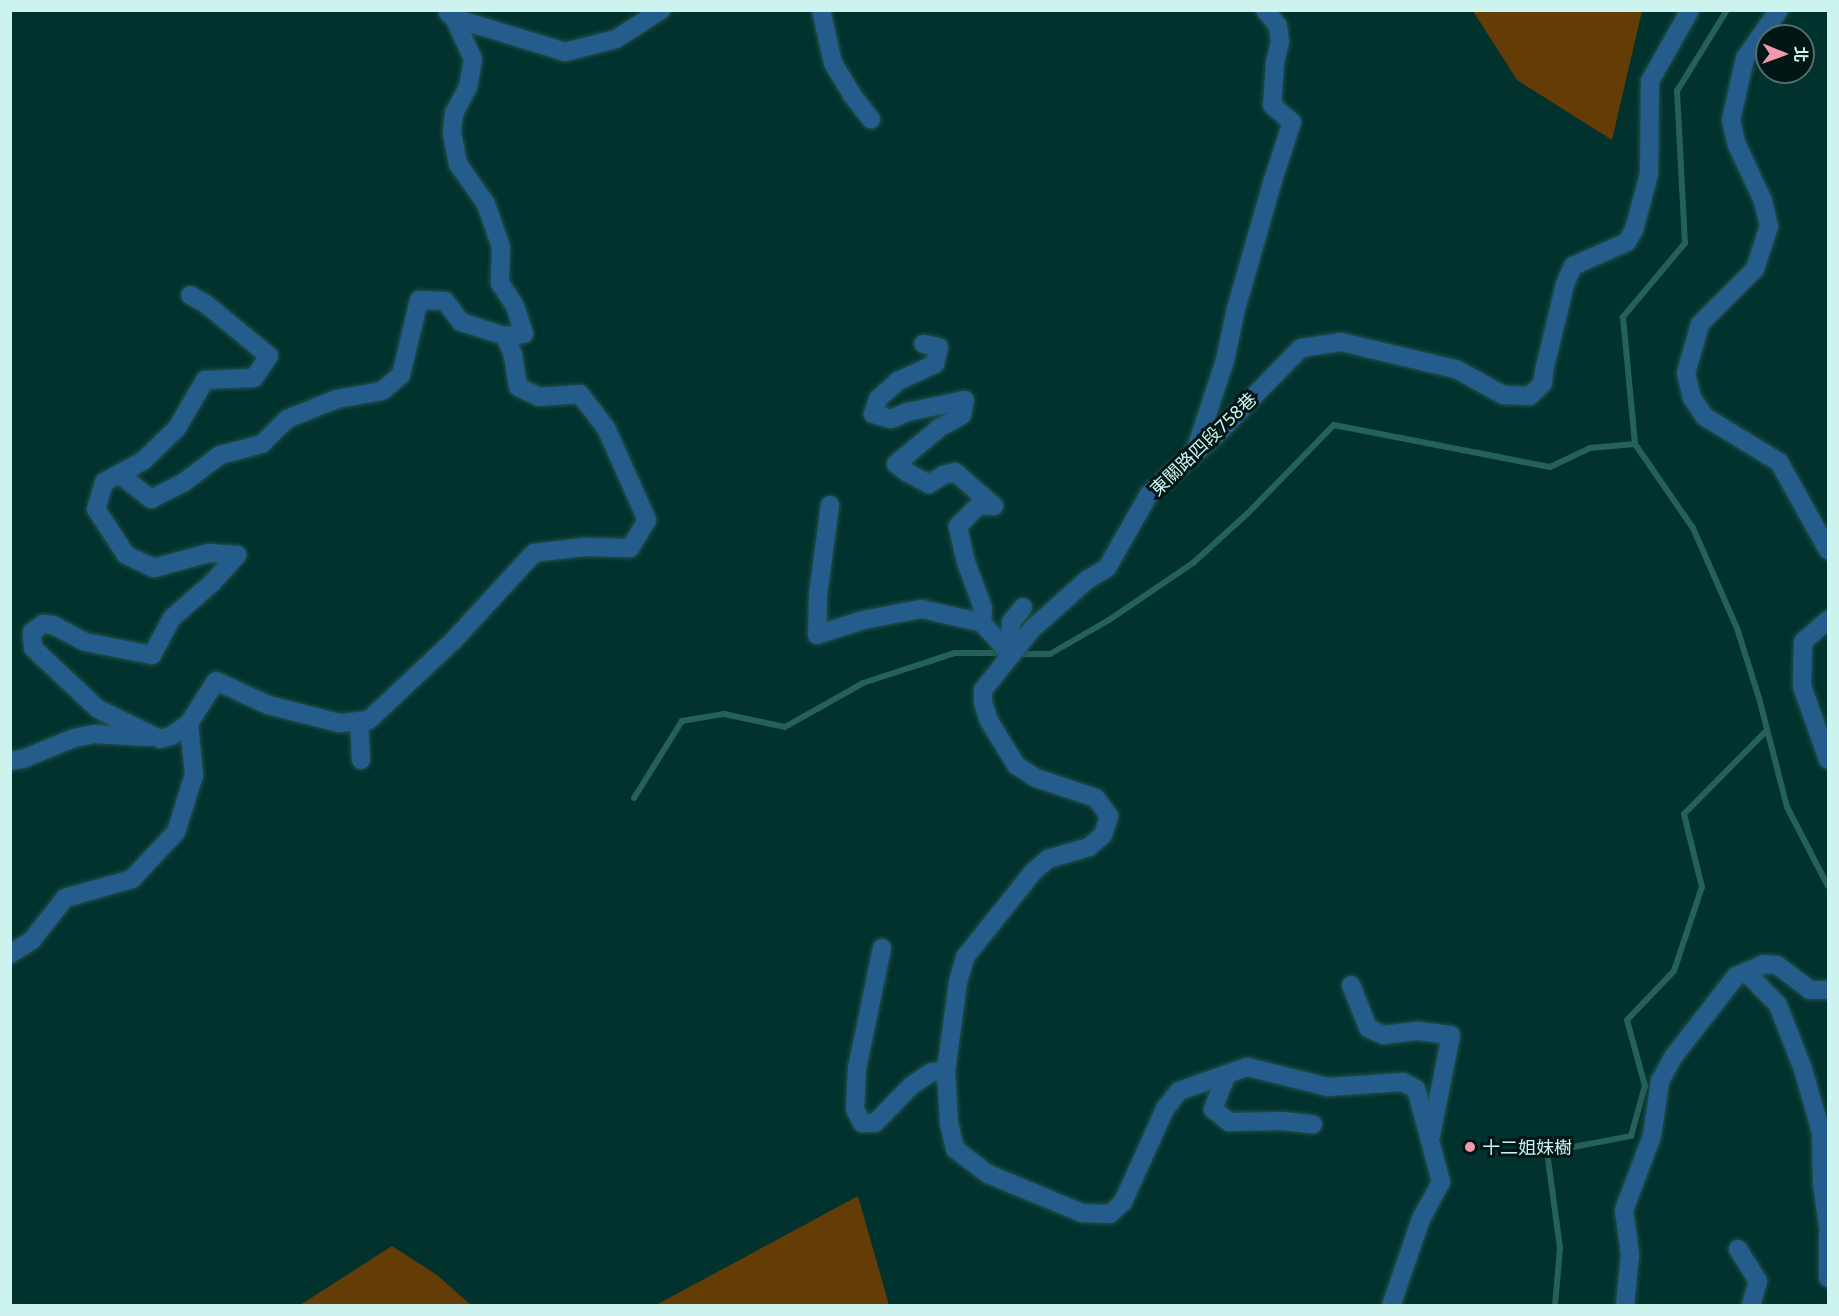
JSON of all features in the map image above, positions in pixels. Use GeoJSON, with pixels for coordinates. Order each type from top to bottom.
{"type":"FeatureCollection","features":[{"type":"Feature","properties":{"kind":"street"},"geometry":{"type":"LineString","coordinates":[[449,14],[565,52],[616,39],[661,10]]}},
{"type":"Feature","properties":{"kind":"street"},"geometry":{"type":"LineString","coordinates":[[821,10],[832,63],[852,95],[871,119]]}},
{"type":"Feature","properties":{"kind":"street"},"geometry":{"type":"LineString","coordinates":[[1193,455],[1225,360],[1236,309],[1292,122],[1272,105],[1275,63],[1280,42],[1278,26],[1265,10]]}},
{"type":"Feature","properties":{"kind":"street","name":"東關路四段758巷"},"geometry":{"type":"LineString","coordinates":[[1391,1305],[1421,1219],[1442,1182],[1416,1089],[1402,1082],[1328,1087],[1247,1067],[1179,1091],[1165,1109],[1123,1202],[1110,1214],[1082,1213],[1004,1181],[988,1174],[955,1149],[949,1124],[946,1071],[958,982],[965,957],[1034,871],[1048,859],[1089,847],[1102,835],[1110,816],[1096,798],[1036,778],[1016,765],[989,721],[983,702],[983,690],[1032,629],[1086,580],[1107,568],[1149,494],[1193,455],[1301,348],[1341,342],[1456,369],[1503,395],[1530,396],[1544,383],[1546,360],[1573,266],[1627,242],[1634,230],[1649,174],[1650,81],[1690,10]]}},
{"type":"Feature","properties":{"kind":"street"},"geometry":{"type":"LineString","coordinates":[[1779,10],[1745,58],[1731,120],[1737,145],[1763,201],[1769,226],[1755,269],[1700,324],[1686,373],[1692,398],[1705,417],[1779,462],[1828,550]]}},
{"type":"Feature","properties":{"kind":"street"},"geometry":{"type":"LineString","coordinates":[[119,474],[151,499],[183,483],[220,455],[262,444],[287,419],[337,399],[381,390],[401,375],[419,300],[445,301],[461,322],[505,336],[524,334],[515,306],[500,283],[501,247],[486,204],[458,164],[452,133],[454,113],[468,87],[473,59],[449,14]]}},
{"type":"Feature","properties":{"kind":"street"},"geometry":{"type":"LineString","coordinates":[[160,739],[98,709],[33,648],[32,632],[44,624],[53,625],[85,642],[152,655],[172,618],[212,584],[237,555],[209,553],[154,568],[126,555],[96,508],[104,482],[143,461],[177,428],[205,380],[254,378],[269,356],[206,304],[190,295]]}},
{"type":"Feature","properties":{"kind":"street"},"geometry":{"type":"LineString","coordinates":[[10,761],[94,734],[124,734],[160,739],[171,736],[189,723],[216,681],[268,705],[339,723],[369,720],[390,697],[453,641],[534,554],[584,547],[630,548],[647,520],[606,428],[580,394],[539,397],[518,387],[513,356],[505,336]]}},
{"type":"Feature","properties":{"kind":"street"},"geometry":{"type":"LineString","coordinates":[[924,344],[939,347],[935,364],[898,381],[878,399],[873,414],[891,419],[945,403],[965,400],[962,415],[939,428],[896,464],[908,474],[929,484],[943,475],[955,472],[994,506],[979,505],[957,526],[966,562],[983,608],[982,623]]}},
{"type":"Feature","properties":{"kind":"street"},"geometry":{"type":"LineString","coordinates":[[830,505],[818,595],[817,635],[863,620],[922,609],[982,623],[1011,655]]}},
{"type":"Feature","properties":{"kind":"street"},"geometry":{"type":"LineString","coordinates":[[1011,655],[1011,622],[1023,607]]}},
{"type":"Feature","properties":{"kind":"street"},"geometry":{"type":"LineString","coordinates":[[1828,620],[1803,642],[1802,686],[1828,759]]}},
{"type":"Feature","properties":{"kind":"street"},"geometry":{"type":"LineString","coordinates":[[359,721],[361,760]]}},
{"type":"Feature","properties":{"kind":"street"},"geometry":{"type":"LineString","coordinates":[[10,954],[32,940],[65,898],[132,879],[176,832],[194,775],[189,723]]}},
{"type":"Feature","properties":{"kind":"street"},"geometry":{"type":"LineString","coordinates":[[882,948],[857,1069],[855,1109],[862,1123],[875,1123],[910,1086],[932,1072],[946,1071]]}},
{"type":"Feature","properties":{"kind":"street"},"geometry":{"type":"LineString","coordinates":[[1626,1305],[1630,1254],[1624,1210],[1652,1136],[1660,1081],[1674,1056],[1736,976],[1764,964],[1777,965],[1810,990],[1828,990]]}},
{"type":"Feature","properties":{"kind":"street"},"geometry":{"type":"LineString","coordinates":[[1746,972],[1778,1005],[1803,1069],[1821,1132],[1822,1182],[1828,1227]]}},
{"type":"Feature","properties":{"kind":"street"},"geometry":{"type":"LineString","coordinates":[[1351,985],[1368,1028],[1383,1035],[1418,1031],[1451,1035],[1430,1140]]}},
{"type":"Feature","properties":{"kind":"street"},"geometry":{"type":"LineString","coordinates":[[1227,1074],[1213,1109],[1229,1122],[1282,1121],[1313,1124]]}},
{"type":"Feature","properties":{"kind":"street"},"geometry":{"type":"LineString","coordinates":[[1828,1234],[1828,1278]]}},
{"type":"Feature","properties":{"kind":"street"},"geometry":{"type":"LineString","coordinates":[[1738,1250],[1758,1281],[1751,1305]]}},
{"type":"Feature","properties":{"kind":"shaded area"},"geometry":{"type":"Polygon","coordinates":[[[1473,11],[1642,11],[1612,140],[1517,80],[1473,11]]]}},
{"type":"Feature","properties":{"kind":"shaded area"},"geometry":{"type":"Polygon","coordinates":[[[858,1196],[889,1305],[656,1305],[858,1196]]]}},
{"type":"Feature","properties":{"kind":"shaded area"},"geometry":{"type":"Polygon","coordinates":[[[392,1246],[437,1275],[471,1305],[300,1305],[392,1246]]]}},
{"type":"Feature","properties":{"kind":"waterway"},"geometry":{"type":"LineString","coordinates":[[1727,10],[1677,91],[1685,243],[1623,317],[1635,444],[1693,528],[1737,628],[1759,698],[1787,807],[1828,886]]}},
{"type":"Feature","properties":{"kind":"waterway"},"geometry":{"type":"LineString","coordinates":[[1017,654],[1050,654],[1109,620],[1193,563],[1248,513],[1334,425],[1550,467],[1590,448],[1635,444]]}},
{"type":"Feature","properties":{"kind":"waterway"},"geometry":{"type":"LineString","coordinates":[[634,798],[682,721],[724,714],[785,727],[863,683],[955,653],[1004,653]]}},
{"type":"Feature","properties":{"kind":"waterway"},"geometry":{"type":"LineString","coordinates":[[1555,1306],[1560,1248],[1547,1152],[1631,1136],[1645,1086],[1627,1020],[1674,971],[1702,887],[1684,814],[1767,730]]}},
{"type":"Feature","properties":{"kind":"place","name":"十二姐妹樹"},"geometry":{"type":"Point","coordinates":[1470,1147]}}]}
